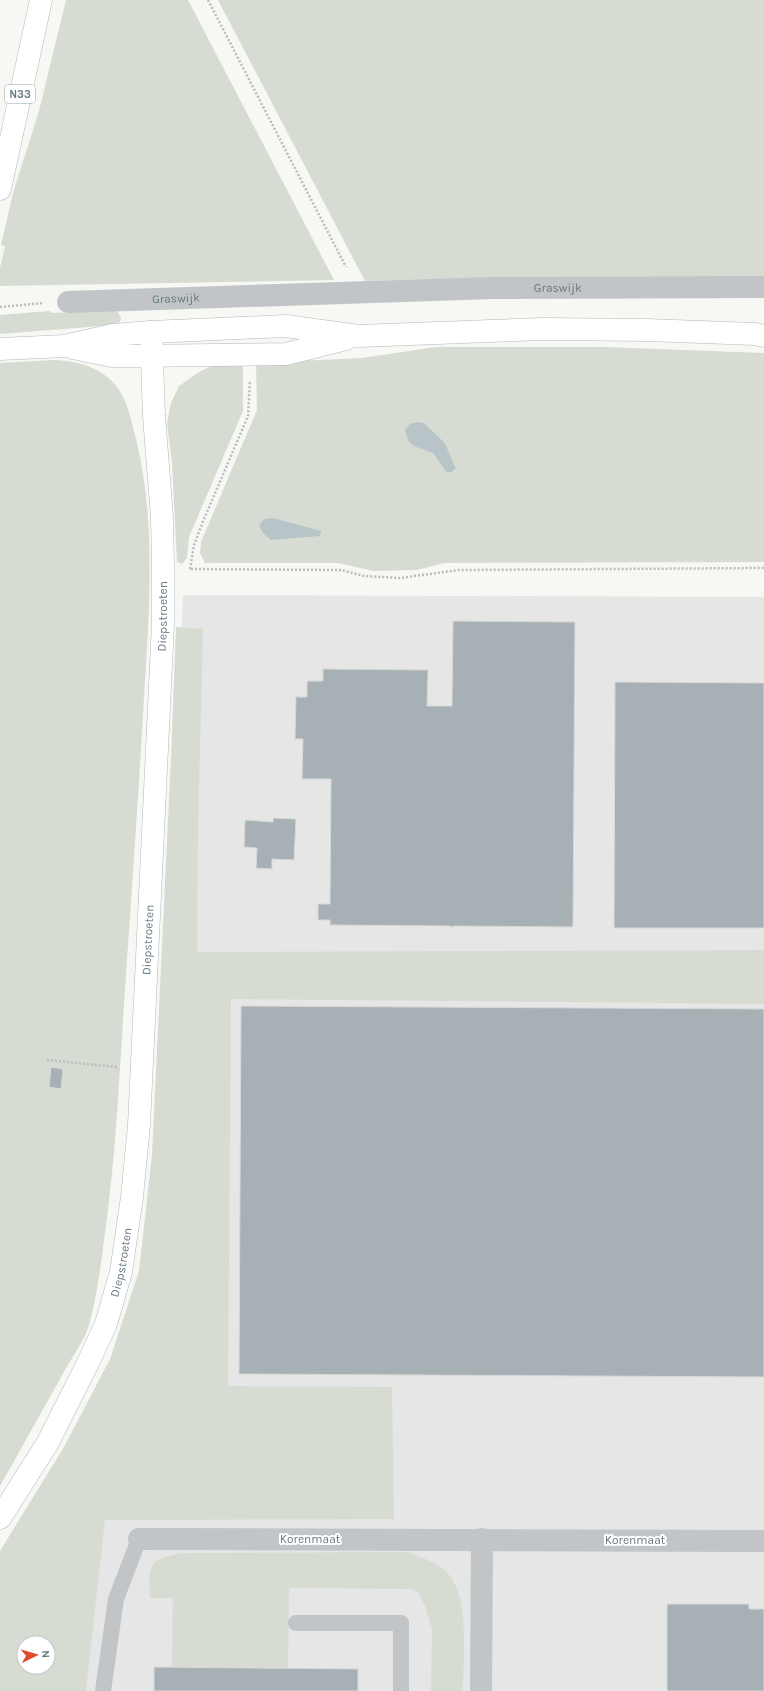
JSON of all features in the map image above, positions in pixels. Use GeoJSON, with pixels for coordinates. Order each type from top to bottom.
{"type":"FeatureCollection","features":[{"type":"Feature","properties":{"kind":"main road","name":"N33"},"geometry":{"type":"LineString","coordinates":[[0,189],[40,0]]}},
{"type":"Feature","properties":{"kind":"main road"},"geometry":{"type":"LineString","coordinates":[[0,349],[64,346],[113,335],[286,326],[358,336],[544,329],[647,330],[761,334]]}},
{"type":"Feature","properties":{"kind":"main road","name":"Diepstroeten"},"geometry":{"type":"LineString","coordinates":[[0,1518],[47,1444],[106,1324],[121,1272],[132,1197],[139,1125],[163,623],[163,569],[151,332]]}},
{"type":"Feature","properties":{"kind":"main road"},"geometry":{"type":"LineString","coordinates":[[64,346],[112,356],[286,354],[358,336]]}},
{"type":"Feature","properties":{"kind":"street","name":"Graswijk"},"geometry":{"type":"LineString","coordinates":[[68,302],[493,288],[764,287]]}},
{"type":"Feature","properties":{"kind":"street","name":"Korenmaat"},"geometry":{"type":"LineString","coordinates":[[139,1539],[764,1541]]}},
{"type":"Feature","properties":{"kind":"street"},"geometry":{"type":"LineString","coordinates":[[481,1691],[482,1539]]}},
{"type":"Feature","properties":{"kind":"lane"},"geometry":{"type":"LineString","coordinates":[[103,1691],[116,1599],[139,1539]]}},
{"type":"Feature","properties":{"kind":"lane"},"geometry":{"type":"LineString","coordinates":[[296,1623],[401,1623],[401,1691]]}},
{"type":"Feature","properties":{"kind":"path"},"geometry":{"type":"LineString","coordinates":[[208,0],[348,270],[352,293]]}},
{"type":"Feature","properties":{"kind":"path"},"geometry":{"type":"LineString","coordinates":[[0,307],[68,302]]}},
{"type":"Feature","properties":{"kind":"path"},"geometry":{"type":"LineString","coordinates":[[191,569],[194,545],[248,416],[250,393],[249,354]]}},
{"type":"Feature","properties":{"kind":"path"},"geometry":{"type":"LineString","coordinates":[[163,569],[341,570],[364,576],[400,578],[459,570],[764,568]]}},
{"type":"Feature","properties":{"kind":"path"},"geometry":{"type":"LineString","coordinates":[[47,1060],[141,1070]]}},
{"type":"Feature","properties":{"kind":"shaded area"},"geometry":{"type":"Polygon","coordinates":[[[66,0],[188,0],[334,280],[0,286],[0,268],[5,246],[1,245],[13,193],[39,111],[66,0]]]}},
{"type":"Feature","properties":{"kind":"shaded area"},"geometry":{"type":"Polygon","coordinates":[[[218,0],[764,0],[764,278],[534,277],[365,281],[218,0]]]}},
{"type":"Feature","properties":{"kind":"shaded area"},"geometry":{"type":"Polygon","coordinates":[[[117,310],[121,318],[120,322],[114,325],[0,334],[0,315],[49,311],[52,313],[117,310]]]}},
{"type":"Feature","properties":{"kind":"shaded area"},"geometry":{"type":"Polygon","coordinates":[[[436,347],[604,347],[764,353],[764,562],[444,563],[417,570],[374,571],[337,563],[205,563],[200,553],[201,542],[257,410],[256,363],[362,358],[436,347]],[[424,423],[433,453],[446,472],[456,470],[445,443],[424,423]]]}},
{"type":"Feature","properties":{"kind":"shaded area"},"geometry":{"type":"Polygon","coordinates":[[[54,360],[74,362],[101,372],[115,385],[126,404],[136,439],[143,473],[147,507],[150,577],[149,611],[115,1136],[109,1201],[94,1305],[88,1328],[78,1348],[0,1486],[0,363],[54,360]]]}},
{"type":"Feature","properties":{"kind":"shaded area"},"geometry":{"type":"Polygon","coordinates":[[[243,363],[243,411],[189,537],[187,558],[182,564],[177,562],[172,463],[167,423],[171,403],[179,386],[199,372],[215,364],[243,363]]]}},
{"type":"Feature","properties":{"kind":"shaded area"},"geometry":{"type":"Polygon","coordinates":[[[418,422],[424,423],[445,443],[456,469],[451,472],[446,472],[433,453],[414,446],[408,440],[405,430],[410,424],[418,422]]]}},
{"type":"Feature","properties":{"kind":"shaded area"},"geometry":{"type":"Polygon","coordinates":[[[273,518],[321,531],[320,536],[271,540],[264,534],[259,526],[264,519],[273,518]]]}},
{"type":"Feature","properties":{"kind":"shaded area"},"geometry":{"type":"Polygon","coordinates":[[[183,595],[764,597],[764,1691],[0,1691],[16,1647],[16,1675],[56,1675],[56,1635],[20,1635],[159,1253],[183,595]]]}},
{"type":"Feature","properties":{"kind":"shaded area"},"geometry":{"type":"Polygon","coordinates":[[[176,627],[203,629],[198,827],[197,952],[764,950],[764,1004],[231,999],[228,1386],[392,1387],[394,1519],[105,1520],[86,1691],[0,1691],[0,1551],[64,1447],[110,1359],[139,1271],[152,1155],[176,627]]]}},
{"type":"Feature","properties":{"kind":"shaded area"},"geometry":{"type":"Polygon","coordinates":[[[408,1552],[438,1565],[452,1579],[457,1590],[461,1603],[464,1633],[463,1691],[431,1691],[432,1629],[425,1606],[417,1591],[409,1589],[289,1588],[288,1668],[172,1667],[173,1598],[150,1598],[151,1570],[157,1561],[172,1555],[184,1553],[408,1552]]]}},
{"type":"Feature","properties":{"kind":"building"},"geometry":{"type":"Polygon","coordinates":[[[453,621],[575,622],[573,927],[453,926],[451,928],[451,926],[330,925],[330,920],[318,920],[318,904],[330,904],[331,779],[302,779],[303,739],[295,740],[296,695],[297,697],[307,697],[307,681],[323,681],[322,669],[428,670],[427,706],[452,706],[453,621]]]}},
{"type":"Feature","properties":{"kind":"building"},"geometry":{"type":"Polygon","coordinates":[[[615,682],[764,683],[764,928],[614,928],[615,682]]]}},
{"type":"Feature","properties":{"kind":"building"},"geometry":{"type":"Polygon","coordinates":[[[273,818],[296,819],[294,860],[272,859],[272,869],[256,868],[257,848],[244,847],[245,820],[273,822],[273,818]]]}},
{"type":"Feature","properties":{"kind":"building"},"geometry":{"type":"Polygon","coordinates":[[[241,1006],[764,1009],[764,1377],[239,1374],[241,1006]]]}},
{"type":"Feature","properties":{"kind":"building"},"geometry":{"type":"Polygon","coordinates":[[[51,1067],[63,1069],[61,1089],[49,1087],[51,1067]]]}},
{"type":"Feature","properties":{"kind":"building"},"geometry":{"type":"Polygon","coordinates":[[[667,1604],[749,1604],[749,1609],[764,1609],[764,1691],[667,1691],[667,1604]]]}},
{"type":"Feature","properties":{"kind":"building"},"geometry":{"type":"Polygon","coordinates":[[[154,1667],[358,1669],[358,1691],[154,1691],[154,1667]]]}}]}
